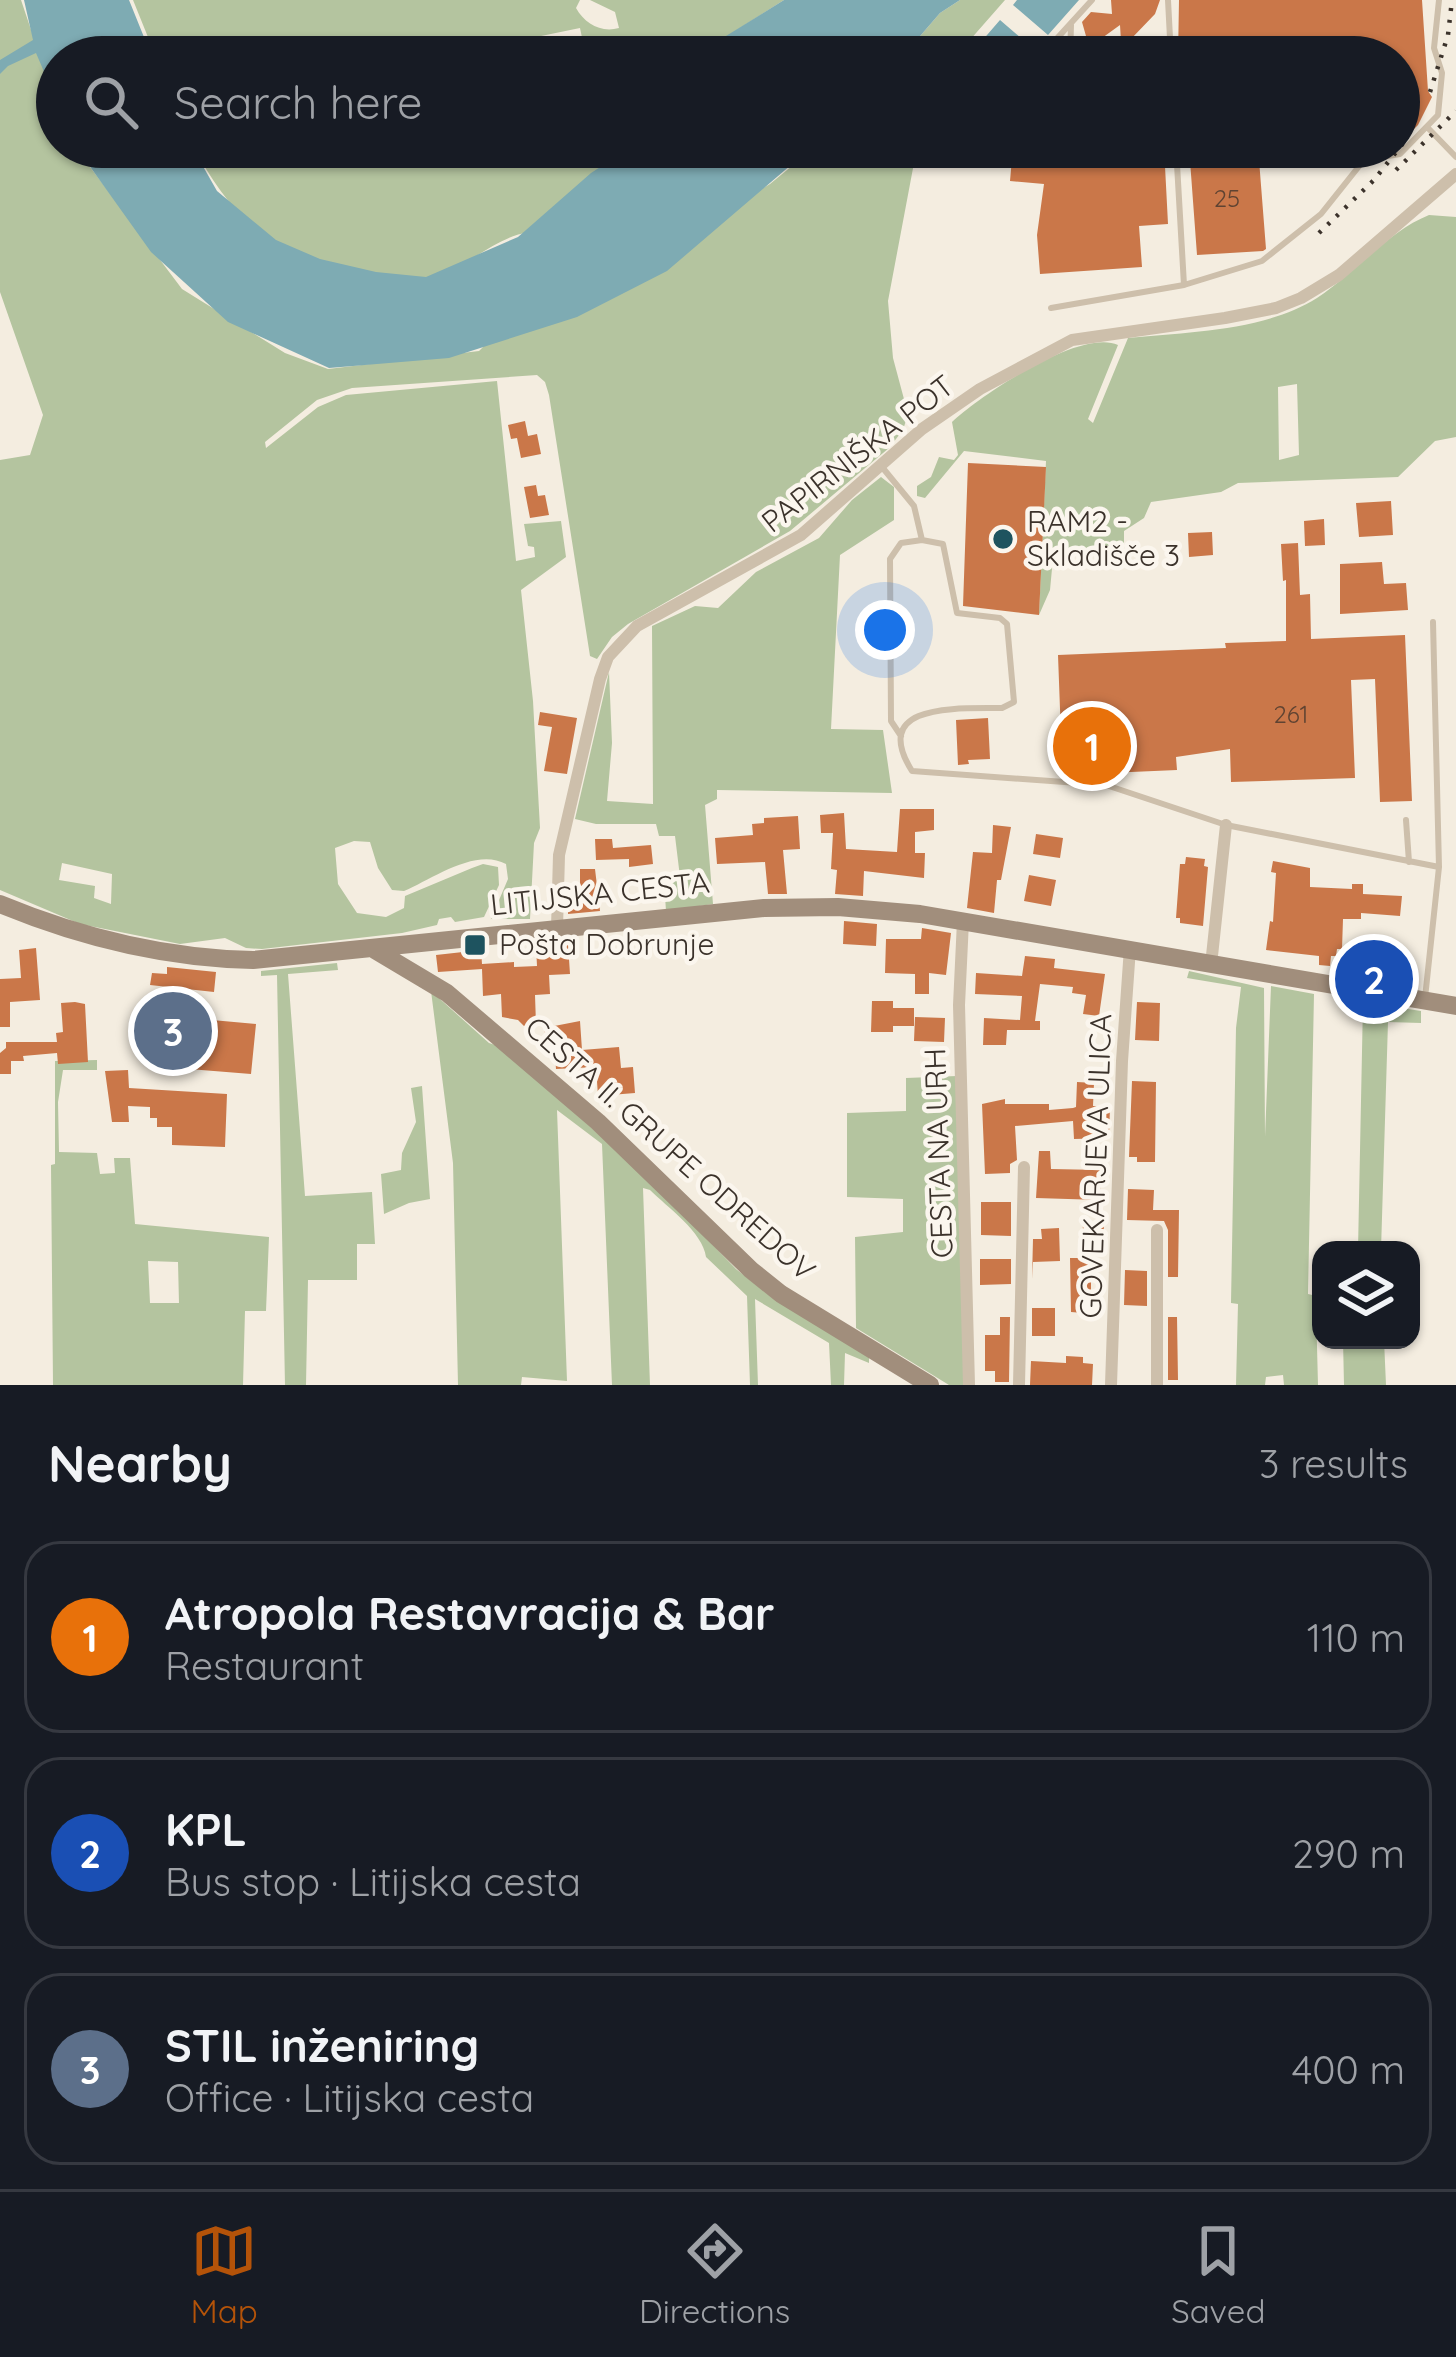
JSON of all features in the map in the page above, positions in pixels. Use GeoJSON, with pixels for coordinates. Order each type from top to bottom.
{"type":"FeatureCollection","features":[{"type":"Feature","properties":{"kind":"main road","name":"LITIJSKA CESTA"},"geometry":{"type":"LineString","coordinates":[[0,904],[43,922],[168,955],[253,960],[809,905],[963,921],[1456,1006]]}},
{"type":"Feature","properties":{"kind":"main road","name":"CESTA II. GRUPE ODREDOV"},"geometry":{"type":"LineString","coordinates":[[375,950],[447,993],[598,1122],[751,1270],[930,1385]]}},
{"type":"Feature","properties":{"kind":"street","name":"PAPIRNIŠKA POT"},"geometry":{"type":"LineString","coordinates":[[557,928],[560,855],[608,657],[638,626],[801,535],[922,429],[980,389],[1072,340],[1225,318],[1301,298],[1354,262],[1456,174]]}},
{"type":"Feature","properties":{"kind":"street"},"geometry":{"type":"LineString","coordinates":[[1211,965],[1226,825]]}},
{"type":"Feature","properties":{"kind":"street","name":"CESTA NA URH"},"geometry":{"type":"LineString","coordinates":[[963,921],[959,1005],[969,1385]]}},
{"type":"Feature","properties":{"kind":"street","name":"GOVEKARJEVA ULICA"},"geometry":{"type":"LineString","coordinates":[[1111,1385],[1130,948]]}},
{"type":"Feature","properties":{"kind":"street"},"geometry":{"type":"LineString","coordinates":[[1018,1385],[1024,1167]]}},
{"type":"Feature","properties":{"kind":"street"},"geometry":{"type":"LineString","coordinates":[[1157,1231],[1157,1385]]}},
{"type":"Feature","properties":{"kind":"lane"},"geometry":{"type":"LineString","coordinates":[[1059,36],[1092,0]]}},
{"type":"Feature","properties":{"kind":"lane"},"geometry":{"type":"LineString","coordinates":[[1168,0],[1170,36]]}},
{"type":"Feature","properties":{"kind":"lane"},"geometry":{"type":"LineString","coordinates":[[1420,135],[1438,115],[1442,74],[1434,47],[1439,0]]}},
{"type":"Feature","properties":{"kind":"lane"},"geometry":{"type":"LineString","coordinates":[[1071,22],[1071,36]]}},
{"type":"Feature","properties":{"kind":"lane"},"geometry":{"type":"LineString","coordinates":[[1427,128],[1456,157]]}},
{"type":"Feature","properties":{"kind":"lane"},"geometry":{"type":"LineString","coordinates":[[1177,168],[1184,285]]}},
{"type":"Feature","properties":{"kind":"lane"},"geometry":{"type":"LineString","coordinates":[[1051,308],[1184,285],[1262,261],[1321,214],[1358,168]]}},
{"type":"Feature","properties":{"kind":"lane"},"geometry":{"type":"LineString","coordinates":[[880,465],[914,506],[922,540]]}},
{"type":"Feature","properties":{"kind":"lane"},"geometry":{"type":"LineString","coordinates":[[901,736],[910,719],[923,712],[1002,708],[1014,702],[1007,624],[1000,618],[957,613],[943,544],[922,540],[901,543],[890,560],[891,721],[912,771],[1106,785],[1226,825],[1438,867]]}},
{"type":"Feature","properties":{"kind":"lane"},"geometry":{"type":"LineString","coordinates":[[1424,1001],[1438,867],[1433,622]]}},
{"type":"Feature","properties":{"kind":"lane"},"geometry":{"type":"LineString","coordinates":[[1406,820],[1409,862]]}},
{"type":"Feature","properties":{"kind":"green space"},"geometry":{"type":"Polygon","coordinates":[[[0,0],[21,0],[36,45],[36,168],[91,168],[182,289],[285,353],[328,369],[479,351],[491,339],[737,204],[789,168],[913,168],[888,301],[893,358],[908,414],[903,430],[889,448],[790,531],[628,624],[597,659],[590,656],[549,395],[537,375],[352,388],[317,400],[265,442],[266,448],[318,407],[346,395],[497,381],[516,561],[535,557],[524,524],[561,521],[566,557],[521,590],[540,828],[534,843],[530,919],[491,919],[508,879],[506,864],[481,859],[404,891],[392,890],[370,842],[354,841],[335,848],[338,884],[357,913],[386,917],[404,908],[405,896],[483,864],[498,867],[499,885],[484,917],[455,922],[451,917],[402,933],[262,949],[246,948],[225,938],[180,944],[80,924],[0,890],[0,460],[30,455],[43,415],[0,292],[0,0]],[[62,863],[59,880],[95,886],[94,898],[111,904],[112,874],[62,863]]]}},
{"type":"Feature","properties":{"kind":"green space"},"geometry":{"type":"Polygon","coordinates":[[[133,0],[580,0],[576,8],[584,19],[606,29],[619,28],[615,12],[590,0],[784,0],[727,36],[582,36],[580,28],[541,36],[148,36],[133,0]]]}},
{"type":"Feature","properties":{"kind":"green space"},"geometry":{"type":"Polygon","coordinates":[[[960,0],[1005,0],[973,36],[920,36],[940,13],[960,0]]]}},
{"type":"Feature","properties":{"kind":"green space"},"geometry":{"type":"Polygon","coordinates":[[[607,168],[529,232],[438,276],[419,280],[347,271],[279,244],[241,216],[207,171],[607,168]]]}},
{"type":"Feature","properties":{"kind":"green space"},"geometry":{"type":"Polygon","coordinates":[[[1429,215],[1456,217],[1456,437],[1435,441],[1398,477],[1238,483],[1221,492],[1151,502],[1144,518],[1124,531],[1124,556],[1074,550],[1053,558],[1050,590],[1039,615],[1046,461],[964,451],[925,498],[917,496],[917,486],[931,477],[939,457],[954,460],[958,455],[952,422],[1032,367],[1080,346],[1118,345],[1088,419],[1093,423],[1128,338],[1250,324],[1296,309],[1331,288],[1429,215]],[[1297,384],[1278,387],[1279,460],[1299,455],[1297,384]]]}},
{"type":"Feature","properties":{"kind":"green space"},"geometry":{"type":"Polygon","coordinates":[[[881,477],[894,487],[894,520],[840,555],[831,729],[883,730],[892,793],[717,790],[717,799],[705,805],[713,904],[666,911],[664,881],[680,877],[675,836],[659,836],[656,824],[596,824],[575,819],[609,672],[612,743],[607,801],[653,804],[652,626],[695,606],[718,608],[756,572],[819,538],[852,500],[881,477]]]}},
{"type":"Feature","properties":{"kind":"green space"},"geometry":{"type":"Polygon","coordinates":[[[337,963],[338,970],[288,974],[305,1196],[372,1192],[375,1244],[357,1244],[357,1280],[308,1280],[306,1385],[285,1385],[277,975],[261,976],[261,971],[337,963]]]}},
{"type":"Feature","properties":{"kind":"green space"},"geometry":{"type":"Polygon","coordinates":[[[1189,971],[1264,988],[1265,1137],[1271,986],[1314,994],[1308,1294],[1312,1295],[1318,1385],[1284,1385],[1283,1375],[1266,1377],[1265,1385],[1236,1385],[1238,1304],[1231,1303],[1236,1028],[1241,987],[1187,978],[1189,971]]]}},
{"type":"Feature","properties":{"kind":"green space"},"geometry":{"type":"Polygon","coordinates":[[[431,991],[646,1176],[736,1269],[773,1298],[869,1357],[869,1363],[845,1353],[844,1385],[831,1385],[829,1343],[755,1299],[758,1385],[750,1385],[747,1296],[706,1257],[683,1220],[643,1188],[650,1385],[612,1385],[602,1144],[557,1110],[567,1381],[522,1377],[521,1385],[458,1385],[453,1163],[431,991]]]}},
{"type":"Feature","properties":{"kind":"green space"},"geometry":{"type":"Polygon","coordinates":[[[1363,1002],[1421,1011],[1421,1023],[1388,1022],[1381,1241],[1358,1241],[1363,1002]]]}},
{"type":"Feature","properties":{"kind":"green space"},"geometry":{"type":"Polygon","coordinates":[[[97,1060],[97,1070],[63,1070],[59,1152],[97,1153],[100,1174],[115,1173],[114,1158],[130,1158],[135,1224],[269,1237],[266,1311],[245,1311],[243,1385],[53,1385],[55,1061],[97,1060]],[[148,1261],[150,1303],[179,1303],[178,1262],[148,1261]]]}},
{"type":"Feature","properties":{"kind":"green space"},"geometry":{"type":"Polygon","coordinates":[[[957,1076],[967,1385],[949,1385],[856,1328],[855,1237],[903,1232],[903,1199],[847,1197],[847,1113],[906,1111],[906,1078],[957,1076]]]}},
{"type":"Feature","properties":{"kind":"green space"},"geometry":{"type":"Polygon","coordinates":[[[422,1086],[430,1199],[384,1214],[381,1174],[401,1170],[402,1153],[416,1122],[411,1088],[422,1086]]]}},
{"type":"Feature","properties":{"kind":"green space"},"geometry":{"type":"Polygon","coordinates":[[[1343,1349],[1384,1349],[1386,1385],[1344,1385],[1343,1349]]]}},
{"type":"Feature","properties":{"kind":"water"},"geometry":{"type":"Polygon","coordinates":[[[24,0],[129,0],[144,36],[36,36],[36,53],[0,74],[0,60],[33,40],[24,0]]]}},
{"type":"Feature","properties":{"kind":"water"},"geometry":{"type":"Polygon","coordinates":[[[784,0],[960,0],[940,13],[920,36],[726,36],[784,0]]]}},
{"type":"Feature","properties":{"kind":"water"},"geometry":{"type":"Polygon","coordinates":[[[1017,0],[1079,0],[1048,35],[1013,5],[1017,0]]]}},
{"type":"Feature","properties":{"kind":"water"},"geometry":{"type":"Polygon","coordinates":[[[1000,20],[1019,36],[986,36],[1000,20]]]}},
{"type":"Feature","properties":{"kind":"water"},"geometry":{"type":"Polygon","coordinates":[[[91,168],[204,168],[217,191],[276,240],[320,259],[426,277],[518,237],[599,168],[787,168],[667,271],[577,317],[449,358],[329,368],[228,322],[151,252],[91,168]]]}},
{"type":"Feature","properties":{"kind":"building"},"geometry":{"type":"Polygon","coordinates":[[[1111,0],[1160,0],[1155,14],[1134,36],[1121,36],[1120,25],[1105,36],[1086,36],[1082,22],[1091,12],[1112,14],[1111,0]]]}},
{"type":"Feature","properties":{"kind":"building"},"geometry":{"type":"Polygon","coordinates":[[[1179,0],[1422,0],[1432,97],[1420,121],[1420,36],[1178,36],[1179,0]]]}},
{"type":"Feature","properties":{"kind":"building"},"geometry":{"type":"Polygon","coordinates":[[[1011,168],[1165,168],[1168,224],[1139,226],[1142,267],[1040,274],[1037,235],[1044,184],[1010,181],[1011,168]]]}},
{"type":"Feature","properties":{"kind":"building"},"geometry":{"type":"Polygon","coordinates":[[[1191,168],[1260,168],[1266,249],[1197,255],[1191,168]]]}},
{"type":"Feature","properties":{"kind":"building"},"geometry":{"type":"Polygon","coordinates":[[[525,421],[528,436],[537,434],[541,454],[521,458],[517,438],[511,439],[508,425],[525,421]]]}},
{"type":"Feature","properties":{"kind":"building","name":"RAM2 - Skladišče 3"},"geometry":{"type":"Polygon","coordinates":[[[968,463],[1046,467],[1039,615],[963,606],[968,463]]]}},
{"type":"Feature","properties":{"kind":"building"},"geometry":{"type":"Polygon","coordinates":[[[536,485],[538,496],[545,495],[549,515],[530,518],[524,487],[536,485]]]}},
{"type":"Feature","properties":{"kind":"building"},"geometry":{"type":"Polygon","coordinates":[[[1391,501],[1393,535],[1359,537],[1356,503],[1391,501]]]}},
{"type":"Feature","properties":{"kind":"building"},"geometry":{"type":"Polygon","coordinates":[[[1324,519],[1325,545],[1305,546],[1304,521],[1324,519]]]}},
{"type":"Feature","properties":{"kind":"building"},"geometry":{"type":"Polygon","coordinates":[[[1212,532],[1213,555],[1189,557],[1188,533],[1212,532]]]}},
{"type":"Feature","properties":{"kind":"building"},"geometry":{"type":"Polygon","coordinates":[[[1298,543],[1300,595],[1310,594],[1311,639],[1405,635],[1412,801],[1380,802],[1375,679],[1351,680],[1355,778],[1231,782],[1230,749],[1176,757],[1177,770],[1085,774],[1083,735],[1061,736],[1058,655],[1286,641],[1281,544],[1298,543]]]}},
{"type":"Feature","properties":{"kind":"building"},"geometry":{"type":"Polygon","coordinates":[[[1382,562],[1384,584],[1406,583],[1408,610],[1340,614],[1340,564],[1382,562]]]}},
{"type":"Feature","properties":{"kind":"building"},"geometry":{"type":"Polygon","coordinates":[[[540,712],[577,718],[567,774],[544,771],[552,727],[538,725],[540,712]]]}},
{"type":"Feature","properties":{"kind":"building"},"geometry":{"type":"Polygon","coordinates":[[[988,718],[990,759],[958,765],[956,720],[988,718]]]}},
{"type":"Feature","properties":{"kind":"building"},"geometry":{"type":"Polygon","coordinates":[[[900,809],[934,809],[934,830],[915,832],[915,853],[925,853],[924,878],[864,871],[863,896],[835,894],[833,833],[821,833],[820,815],[844,813],[846,849],[897,852],[900,809]]]}},
{"type":"Feature","properties":{"kind":"building"},"geometry":{"type":"Polygon","coordinates":[[[798,816],[800,849],[783,850],[787,894],[768,894],[765,862],[717,864],[715,838],[753,835],[752,824],[764,823],[764,818],[798,816]]]}},
{"type":"Feature","properties":{"kind":"building"},"geometry":{"type":"Polygon","coordinates":[[[993,825],[1011,827],[994,913],[967,908],[973,852],[992,853],[993,825]]]}},
{"type":"Feature","properties":{"kind":"building"},"geometry":{"type":"Polygon","coordinates":[[[1036,834],[1063,838],[1060,858],[1033,854],[1036,834]]]}},
{"type":"Feature","properties":{"kind":"building"},"geometry":{"type":"Polygon","coordinates":[[[595,839],[612,839],[613,848],[651,845],[653,864],[629,867],[629,859],[596,860],[595,839]]]}},
{"type":"Feature","properties":{"kind":"building"},"geometry":{"type":"Polygon","coordinates":[[[1186,857],[1205,859],[1208,867],[1203,926],[1180,923],[1176,918],[1180,864],[1185,864],[1186,857]]]}},
{"type":"Feature","properties":{"kind":"building"},"geometry":{"type":"Polygon","coordinates":[[[1273,861],[1310,868],[1310,887],[1352,889],[1352,884],[1363,884],[1363,894],[1402,896],[1400,916],[1361,913],[1361,919],[1343,919],[1342,949],[1331,956],[1330,966],[1319,965],[1319,956],[1266,950],[1273,922],[1273,861]]]}},
{"type":"Feature","properties":{"kind":"building"},"geometry":{"type":"Polygon","coordinates":[[[580,869],[595,869],[600,911],[568,914],[568,892],[580,891],[580,869]]]}},
{"type":"Feature","properties":{"kind":"building"},"geometry":{"type":"Polygon","coordinates":[[[1029,875],[1056,880],[1051,906],[1024,901],[1029,875]]]}},
{"type":"Feature","properties":{"kind":"building"},"geometry":{"type":"Polygon","coordinates":[[[844,921],[877,924],[876,946],[843,944],[844,921]]]}},
{"type":"Feature","properties":{"kind":"building"},"geometry":{"type":"Polygon","coordinates":[[[922,928],[951,933],[946,975],[929,973],[929,994],[915,994],[915,974],[885,973],[886,939],[921,939],[922,928]]]}},
{"type":"Feature","properties":{"kind":"building"},"geometry":{"type":"Polygon","coordinates":[[[568,944],[570,974],[549,975],[550,994],[535,995],[536,1024],[524,1026],[502,1017],[501,994],[483,996],[482,969],[438,972],[436,955],[481,950],[482,964],[537,966],[536,946],[568,944]]]}},
{"type":"Feature","properties":{"kind":"building"},"geometry":{"type":"Polygon","coordinates":[[[36,948],[40,1000],[10,1002],[10,1027],[0,1027],[0,979],[21,978],[19,950],[36,948]]]}},
{"type":"Feature","properties":{"kind":"building"},"geometry":{"type":"Polygon","coordinates":[[[1373,948],[1401,950],[1399,971],[1372,969],[1373,948]]]}},
{"type":"Feature","properties":{"kind":"building"},"geometry":{"type":"Polygon","coordinates":[[[1025,956],[1055,959],[1054,968],[1105,974],[1099,1016],[1083,1014],[1086,995],[1072,993],[1073,987],[1040,984],[1035,1021],[1040,1021],[1040,1030],[1007,1030],[1006,1045],[983,1045],[984,1018],[1020,1020],[1022,996],[975,994],[976,973],[1022,976],[1025,956]]]}},
{"type":"Feature","properties":{"kind":"building"},"geometry":{"type":"Polygon","coordinates":[[[167,967],[216,972],[214,992],[150,985],[152,973],[167,974],[167,967]]]}},
{"type":"Feature","properties":{"kind":"building"},"geometry":{"type":"Polygon","coordinates":[[[872,1001],[914,1008],[914,1026],[871,1032],[872,1001]]]}},
{"type":"Feature","properties":{"kind":"building"},"geometry":{"type":"Polygon","coordinates":[[[1137,1002],[1160,1003],[1159,1041],[1135,1040],[1137,1002]]]}},
{"type":"Feature","properties":{"kind":"building"},"geometry":{"type":"Polygon","coordinates":[[[61,1003],[85,1004],[88,1062],[58,1064],[57,1053],[23,1056],[24,1061],[11,1061],[11,1074],[0,1074],[0,1053],[6,1042],[57,1042],[56,1033],[63,1032],[61,1003]]]}},
{"type":"Feature","properties":{"kind":"building"},"geometry":{"type":"Polygon","coordinates":[[[140,1005],[213,1010],[212,1020],[256,1024],[251,1074],[189,1069],[190,1055],[136,1050],[140,1005]]]}},
{"type":"Feature","properties":{"kind":"building"},"geometry":{"type":"Polygon","coordinates":[[[915,1017],[945,1018],[944,1042],[914,1041],[915,1017]]]}},
{"type":"Feature","properties":{"kind":"building"},"geometry":{"type":"Polygon","coordinates":[[[580,1021],[582,1050],[619,1047],[621,1068],[633,1067],[635,1093],[598,1096],[596,1067],[556,1069],[554,1042],[547,1043],[544,1028],[580,1021]]]}},
{"type":"Feature","properties":{"kind":"building"},"geometry":{"type":"Polygon","coordinates":[[[128,1070],[129,1088],[227,1094],[225,1147],[172,1145],[172,1127],[157,1127],[157,1118],[150,1118],[150,1107],[128,1106],[129,1122],[112,1122],[105,1071],[128,1070]]]}},
{"type":"Feature","properties":{"kind":"building"},"geometry":{"type":"Polygon","coordinates":[[[1132,1081],[1156,1082],[1155,1162],[1129,1157],[1132,1081]]]}},
{"type":"Feature","properties":{"kind":"building"},"geometry":{"type":"Polygon","coordinates":[[[1077,1082],[1094,1083],[1093,1106],[1110,1106],[1109,1138],[1074,1139],[1073,1121],[1015,1126],[1017,1160],[1010,1164],[1010,1173],[985,1174],[982,1104],[1005,1099],[1005,1104],[1049,1104],[1049,1110],[1073,1108],[1077,1082]]]}},
{"type":"Feature","properties":{"kind":"building"},"geometry":{"type":"Polygon","coordinates":[[[1039,1151],[1050,1151],[1051,1169],[1101,1170],[1100,1200],[1036,1198],[1039,1151]]]}},
{"type":"Feature","properties":{"kind":"building"},"geometry":{"type":"Polygon","coordinates":[[[1128,1189],[1154,1190],[1153,1210],[1179,1210],[1178,1277],[1168,1277],[1164,1221],[1127,1220],[1128,1189]]]}},
{"type":"Feature","properties":{"kind":"building"},"geometry":{"type":"Polygon","coordinates":[[[981,1202],[1011,1202],[1011,1236],[981,1235],[981,1202]]]}},
{"type":"Feature","properties":{"kind":"building"},"geometry":{"type":"Polygon","coordinates":[[[1083,1223],[1104,1223],[1103,1249],[1082,1249],[1083,1223]]]}},
{"type":"Feature","properties":{"kind":"building"},"geometry":{"type":"Polygon","coordinates":[[[1059,1228],[1060,1261],[1033,1262],[1032,1279],[1033,1239],[1042,1239],[1041,1229],[1059,1228]]]}},
{"type":"Feature","properties":{"kind":"building"},"geometry":{"type":"Polygon","coordinates":[[[1070,1258],[1091,1258],[1091,1290],[1083,1290],[1083,1313],[1071,1312],[1070,1258]]]}},
{"type":"Feature","properties":{"kind":"building"},"geometry":{"type":"Polygon","coordinates":[[[980,1259],[1011,1259],[1011,1284],[980,1285],[980,1259]]]}},
{"type":"Feature","properties":{"kind":"building"},"geometry":{"type":"Polygon","coordinates":[[[1125,1270],[1147,1271],[1147,1306],[1124,1305],[1125,1270]]]}},
{"type":"Feature","properties":{"kind":"building"},"geometry":{"type":"Polygon","coordinates":[[[1032,1308],[1055,1308],[1055,1336],[1032,1336],[1032,1308]]]}},
{"type":"Feature","properties":{"kind":"building"},"geometry":{"type":"Polygon","coordinates":[[[1000,1317],[1010,1317],[1009,1382],[995,1382],[995,1371],[985,1371],[985,1335],[1000,1335],[1000,1317]]]}},
{"type":"Feature","properties":{"kind":"building"},"geometry":{"type":"Polygon","coordinates":[[[1168,1317],[1177,1317],[1178,1380],[1168,1380],[1168,1317]]]}},
{"type":"Feature","properties":{"kind":"building"},"geometry":{"type":"Polygon","coordinates":[[[1066,1356],[1083,1357],[1083,1363],[1093,1364],[1092,1385],[1030,1385],[1031,1361],[1066,1363],[1066,1356]]]}},
{"type":"Feature","properties":{"kind":"railway"},"geometry":{"type":"LineString","coordinates":[[1430,92],[1448,35],[1452,0]]}},
{"type":"Feature","properties":{"kind":"railway"},"geometry":{"type":"LineString","coordinates":[[1420,146],[1456,111]]}},
{"type":"Feature","properties":{"kind":"railway"},"geometry":{"type":"LineString","coordinates":[[1319,233],[1383,168]]}},
{"type":"Feature","properties":{"kind":"place","name":"RAM2 - Skladišče 3"},"geometry":{"type":"Point","coordinates":[1003,539]}},
{"type":"Feature","properties":{"kind":"place","name":"Atropola Restavracija & Bar"},"geometry":{"type":"Point","coordinates":[1092,746]}},
{"type":"Feature","properties":{"kind":"place","name":"Pošta Dobrunje"},"geometry":{"type":"Point","coordinates":[475,945]}},
{"type":"Feature","properties":{"kind":"place","name":"KPL"},"geometry":{"type":"Point","coordinates":[1374,979]}},
{"type":"Feature","properties":{"kind":"place","name":"STIL inženiring"},"geometry":{"type":"Point","coordinates":[173,1031]}}]}
